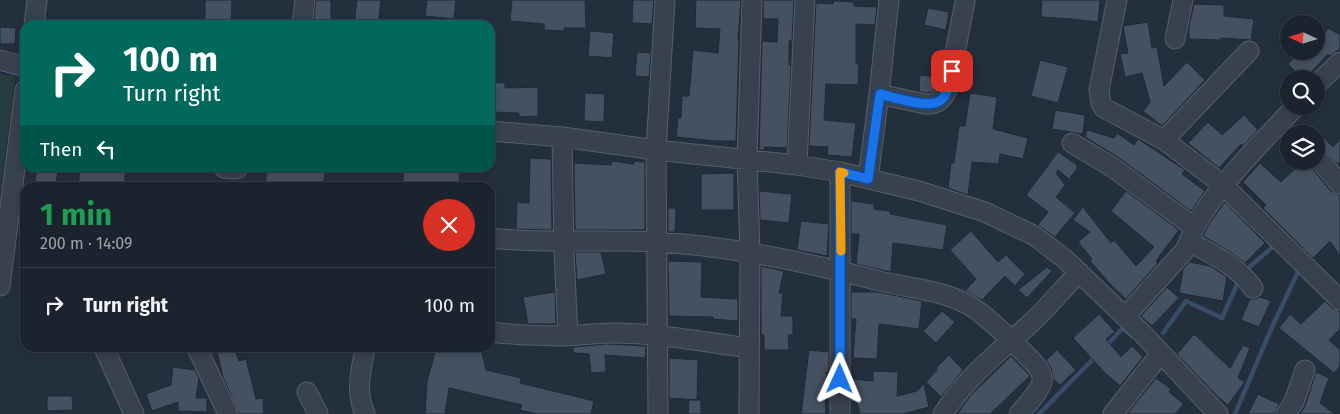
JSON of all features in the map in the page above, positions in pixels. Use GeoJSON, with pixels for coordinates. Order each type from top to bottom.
{"type":"FeatureCollection","features":[{"type":"Feature","properties":{"kind":"street"},"geometry":{"type":"LineString","coordinates":[[35,20],[37,0]]}},
{"type":"Feature","properties":{"kind":"street"},"geometry":{"type":"LineString","coordinates":[[303,20],[305,0]]}},
{"type":"Feature","properties":{"kind":"street"},"geometry":{"type":"LineString","coordinates":[[658,414],[656,150],[665,0]]}},
{"type":"Feature","properties":{"kind":"street"},"geometry":{"type":"LineString","coordinates":[[749,414],[750,252],[747,160],[752,0]]}},
{"type":"Feature","properties":{"kind":"street"},"geometry":{"type":"LineString","coordinates":[[797,164],[805,0]]}},
{"type":"Feature","properties":{"kind":"street"},"geometry":{"type":"LineString","coordinates":[[868,179],[880,94],[889,0]]}},
{"type":"Feature","properties":{"kind":"street"},"geometry":{"type":"LineString","coordinates":[[1117,0],[1099,90],[1100,103],[1110,112],[1164,140],[1223,185],[1340,300]]}},
{"type":"Feature","properties":{"kind":"street"},"geometry":{"type":"LineString","coordinates":[[1175,39],[1183,0]]}},
{"type":"Feature","properties":{"kind":"street"},"geometry":{"type":"LineString","coordinates":[[880,94],[925,104],[941,100],[948,88],[966,2]]}},
{"type":"Feature","properties":{"kind":"street"},"geometry":{"type":"LineString","coordinates":[[1164,140],[1249,51]]}},
{"type":"Feature","properties":{"kind":"street"},"geometry":{"type":"LineString","coordinates":[[0,60],[20,66]]}},
{"type":"Feature","properties":{"kind":"street"},"geometry":{"type":"LineString","coordinates":[[1325,76],[1340,62]]}},
{"type":"Feature","properties":{"kind":"street"},"geometry":{"type":"LineString","coordinates":[[1125,317],[1179,258],[1223,185],[1288,115]]}},
{"type":"Feature","properties":{"kind":"street"},"geometry":{"type":"LineString","coordinates":[[495,130],[562,137],[656,150],[797,164],[919,191],[985,212],[1035,236],[1066,259],[1143,334],[1218,414]]}},
{"type":"Feature","properties":{"kind":"street"},"geometry":{"type":"LineString","coordinates":[[562,137],[568,336]]}},
{"type":"Feature","properties":{"kind":"street"},"geometry":{"type":"LineString","coordinates":[[1072,143],[1112,167],[1236,269],[1253,288]]}},
{"type":"Feature","properties":{"kind":"street"},"geometry":{"type":"LineString","coordinates":[[1325,166],[1339,182]]}},
{"type":"Feature","properties":{"kind":"street"},"geometry":{"type":"LineString","coordinates":[[0,286],[17,217],[20,170]]}},
{"type":"Feature","properties":{"kind":"street"},"geometry":{"type":"LineString","coordinates":[[840,172],[840,414]]}},
{"type":"Feature","properties":{"kind":"street"},"geometry":{"type":"LineString","coordinates":[[495,239],[515,241],[656,242],[750,252],[841,270],[887,284],[935,292],[966,304],[981,314],[1038,367],[1042,376],[1038,392],[1019,414]]}},
{"type":"Feature","properties":{"kind":"street"},"geometry":{"type":"LineString","coordinates":[[943,414],[955,395],[976,372],[1033,321],[1079,272]]}},
{"type":"Feature","properties":{"kind":"street"},"geometry":{"type":"LineString","coordinates":[[495,333],[568,336],[611,333],[656,334],[749,348]]}},
{"type":"Feature","properties":{"kind":"street"},"geometry":{"type":"LineString","coordinates":[[106,352],[134,414]]}},
{"type":"Feature","properties":{"kind":"street"},"geometry":{"type":"LineString","coordinates":[[199,352],[228,414]]}},
{"type":"Feature","properties":{"kind":"street"},"geometry":{"type":"LineString","coordinates":[[365,352],[360,400],[365,414]]}},
{"type":"Feature","properties":{"kind":"street"},"geometry":{"type":"LineString","coordinates":[[1113,414],[1161,353]]}},
{"type":"Feature","properties":{"kind":"street"},"geometry":{"type":"LineString","coordinates":[[1286,414],[1294,402],[1306,370]]}},
{"type":"Feature","properties":{"kind":"street"},"geometry":{"type":"LineString","coordinates":[[307,392],[318,414]]}},
{"type":"Feature","properties":{"kind":"green space"},"geometry":{"type":"Polygon","coordinates":[[[0,74],[15,77],[0,192],[0,74]]]}},
{"type":"Feature","properties":{"kind":"building"},"geometry":{"type":"Polygon","coordinates":[[[205,0],[232,0],[231,20],[205,20],[205,0]]]}},
{"type":"Feature","properties":{"kind":"building"},"geometry":{"type":"Polygon","coordinates":[[[316,0],[331,0],[331,20],[314,20],[316,0]]]}},
{"type":"Feature","properties":{"kind":"building"},"geometry":{"type":"Polygon","coordinates":[[[357,0],[381,0],[379,20],[355,20],[357,0]]]}},
{"type":"Feature","properties":{"kind":"building"},"geometry":{"type":"Polygon","coordinates":[[[427,0],[456,0],[454,19],[425,16],[427,0]]]}},
{"type":"Feature","properties":{"kind":"building"},"geometry":{"type":"Polygon","coordinates":[[[512,0],[585,0],[586,28],[564,28],[564,31],[544,30],[544,24],[510,21],[512,0]]]}},
{"type":"Feature","properties":{"kind":"building"},"geometry":{"type":"Polygon","coordinates":[[[633,0],[654,0],[652,24],[632,23],[633,0]]]}},
{"type":"Feature","properties":{"kind":"building"},"geometry":{"type":"Polygon","coordinates":[[[696,0],[741,0],[738,40],[736,141],[676,137],[678,118],[681,118],[682,96],[689,96],[693,50],[718,53],[720,29],[695,28],[696,0]]]}},
{"type":"Feature","properties":{"kind":"building"},"geometry":{"type":"Polygon","coordinates":[[[763,0],[794,0],[792,41],[789,41],[789,65],[791,65],[787,148],[765,147],[764,150],[759,150],[762,41],[777,42],[778,19],[763,19],[763,0]]]}},
{"type":"Feature","properties":{"kind":"building"},"geometry":{"type":"Polygon","coordinates":[[[1042,0],[1100,0],[1098,22],[1041,17],[1042,0]]]}},
{"type":"Feature","properties":{"kind":"building"},"geometry":{"type":"Polygon","coordinates":[[[833,1],[854,2],[854,6],[877,7],[875,25],[856,24],[856,64],[859,64],[858,85],[826,84],[824,120],[856,123],[852,157],[827,155],[828,147],[809,146],[816,3],[833,4],[833,1]]]}},
{"type":"Feature","properties":{"kind":"building"},"geometry":{"type":"Polygon","coordinates":[[[1194,4],[1224,5],[1224,16],[1254,19],[1251,40],[1221,38],[1221,40],[1189,39],[1189,26],[1194,4]]]}},
{"type":"Feature","properties":{"kind":"building"},"geometry":{"type":"Polygon","coordinates":[[[928,8],[949,12],[946,30],[924,25],[928,8]]]}},
{"type":"Feature","properties":{"kind":"building"},"geometry":{"type":"Polygon","coordinates":[[[1148,22],[1152,48],[1157,47],[1164,86],[1187,62],[1205,80],[1162,126],[1143,111],[1150,102],[1142,73],[1125,77],[1120,54],[1128,53],[1123,26],[1148,22]]]}},
{"type":"Feature","properties":{"kind":"building"},"geometry":{"type":"Polygon","coordinates":[[[0,27],[16,28],[15,44],[0,44],[0,27]]]}},
{"type":"Feature","properties":{"kind":"building"},"geometry":{"type":"Polygon","coordinates":[[[1328,28],[1340,35],[1340,49],[1325,57],[1325,33],[1328,28]]]}},
{"type":"Feature","properties":{"kind":"building"},"geometry":{"type":"Polygon","coordinates":[[[590,31],[614,33],[612,58],[588,56],[590,31]]]}},
{"type":"Feature","properties":{"kind":"building"},"geometry":{"type":"Polygon","coordinates":[[[637,52],[651,53],[649,77],[635,76],[637,52]]]}},
{"type":"Feature","properties":{"kind":"building"},"geometry":{"type":"Polygon","coordinates":[[[1040,60],[1068,67],[1058,103],[1031,96],[1040,60]]]}},
{"type":"Feature","properties":{"kind":"building"},"geometry":{"type":"Polygon","coordinates":[[[1292,60],[1322,60],[1313,70],[1294,70],[1288,64],[1292,60]]]}},
{"type":"Feature","properties":{"kind":"building"},"geometry":{"type":"Polygon","coordinates":[[[920,75],[938,77],[933,92],[919,91],[920,75]]]}},
{"type":"Feature","properties":{"kind":"building"},"geometry":{"type":"Polygon","coordinates":[[[495,82],[505,83],[505,88],[538,87],[538,116],[519,117],[519,113],[495,112],[495,82]]]}},
{"type":"Feature","properties":{"kind":"building"},"geometry":{"type":"Polygon","coordinates":[[[585,93],[605,94],[604,122],[584,121],[585,93]]]}},
{"type":"Feature","properties":{"kind":"building"},"geometry":{"type":"Polygon","coordinates":[[[970,93],[997,97],[993,129],[1028,138],[1023,159],[1000,154],[999,164],[972,162],[968,195],[948,188],[951,163],[954,163],[959,126],[965,126],[970,93]]]}},
{"type":"Feature","properties":{"kind":"building"},"geometry":{"type":"Polygon","coordinates":[[[1055,110],[1085,115],[1083,134],[1052,129],[1055,110]]]}},
{"type":"Feature","properties":{"kind":"building"},"geometry":{"type":"Polygon","coordinates":[[[1244,115],[1258,130],[1243,146],[1241,144],[1219,168],[1188,143],[1208,122],[1222,135],[1244,115]]]}},
{"type":"Feature","properties":{"kind":"building"},"geometry":{"type":"Polygon","coordinates":[[[1087,130],[1114,138],[1117,133],[1134,145],[1138,139],[1185,170],[1182,174],[1205,191],[1191,211],[1119,158],[1085,137],[1087,130]]]}},
{"type":"Feature","properties":{"kind":"building"},"geometry":{"type":"Polygon","coordinates":[[[1325,139],[1333,147],[1340,140],[1340,162],[1338,164],[1325,154],[1325,139]]]}},
{"type":"Feature","properties":{"kind":"building"},"geometry":{"type":"Polygon","coordinates":[[[1058,152],[1077,165],[1077,169],[1069,179],[1058,170],[1056,173],[1065,185],[1056,197],[1075,213],[1055,237],[1038,225],[1048,212],[1026,195],[1058,152]]]}},
{"type":"Feature","properties":{"kind":"building"},"geometry":{"type":"Polygon","coordinates":[[[530,158],[551,159],[552,230],[516,229],[517,202],[529,203],[530,158]]]}},
{"type":"Feature","properties":{"kind":"building"},"geometry":{"type":"Polygon","coordinates":[[[612,161],[634,164],[634,161],[645,162],[645,230],[575,230],[574,163],[611,165],[612,161]]]}},
{"type":"Feature","properties":{"kind":"building"},"geometry":{"type":"Polygon","coordinates":[[[1260,163],[1281,182],[1294,170],[1314,170],[1331,191],[1340,195],[1340,256],[1330,241],[1313,258],[1263,208],[1266,205],[1243,182],[1260,163]]]}},
{"type":"Feature","properties":{"kind":"building"},"geometry":{"type":"Polygon","coordinates":[[[36,172],[58,172],[56,182],[35,182],[36,172]]]}},
{"type":"Feature","properties":{"kind":"building"},"geometry":{"type":"Polygon","coordinates":[[[80,172],[126,172],[125,182],[79,182],[80,172]]]}},
{"type":"Feature","properties":{"kind":"building"},"geometry":{"type":"Polygon","coordinates":[[[267,172],[325,172],[324,182],[266,182],[267,172]]]}},
{"type":"Feature","properties":{"kind":"building"},"geometry":{"type":"Polygon","coordinates":[[[404,172],[460,172],[459,182],[403,182],[404,172]]]}},
{"type":"Feature","properties":{"kind":"building"},"geometry":{"type":"Polygon","coordinates":[[[734,173],[734,210],[701,210],[701,174],[734,173]]]}},
{"type":"Feature","properties":{"kind":"building"},"geometry":{"type":"Polygon","coordinates":[[[759,191],[792,194],[789,223],[760,220],[759,191]]]}},
{"type":"Feature","properties":{"kind":"building"},"geometry":{"type":"Polygon","coordinates":[[[1126,191],[1179,230],[1156,261],[1158,263],[1126,299],[1090,261],[1092,259],[1078,242],[1090,232],[1073,220],[1083,207],[1111,243],[1114,240],[1136,266],[1154,247],[1111,211],[1126,191]]]}},
{"type":"Feature","properties":{"kind":"building"},"geometry":{"type":"Polygon","coordinates":[[[851,201],[874,204],[874,209],[890,211],[890,214],[947,225],[943,250],[893,243],[891,272],[856,264],[859,234],[851,234],[851,201]]]}},
{"type":"Feature","properties":{"kind":"building"},"geometry":{"type":"Polygon","coordinates":[[[1225,202],[1265,243],[1245,263],[1203,236],[1208,225],[1225,202]]]}},
{"type":"Feature","properties":{"kind":"building"},"geometry":{"type":"Polygon","coordinates":[[[668,208],[676,208],[675,232],[668,232],[668,208]]]}},
{"type":"Feature","properties":{"kind":"building"},"geometry":{"type":"Polygon","coordinates":[[[801,221],[829,224],[827,256],[797,250],[801,221]]]}},
{"type":"Feature","properties":{"kind":"building"},"geometry":{"type":"Polygon","coordinates":[[[971,231],[998,262],[1006,255],[1025,274],[1015,286],[1005,276],[982,300],[965,291],[976,279],[950,250],[971,231]]]}},
{"type":"Feature","properties":{"kind":"building"},"geometry":{"type":"Polygon","coordinates":[[[575,252],[601,252],[606,274],[577,280],[575,252]]]}},
{"type":"Feature","properties":{"kind":"building"},"geometry":{"type":"Polygon","coordinates":[[[668,261],[702,262],[701,297],[738,299],[738,321],[713,319],[713,317],[669,316],[668,261]]]}},
{"type":"Feature","properties":{"kind":"building"},"geometry":{"type":"Polygon","coordinates":[[[1189,262],[1210,266],[1227,277],[1223,301],[1179,293],[1183,269],[1189,262]]]}},
{"type":"Feature","properties":{"kind":"building"},"geometry":{"type":"Polygon","coordinates":[[[761,266],[784,271],[779,293],[783,293],[781,316],[793,316],[793,335],[788,335],[789,350],[764,350],[764,335],[761,335],[761,266]]]}},
{"type":"Feature","properties":{"kind":"building"},"geometry":{"type":"Polygon","coordinates":[[[1047,267],[1052,271],[1027,298],[1018,290],[1047,267]]]}},
{"type":"Feature","properties":{"kind":"building"},"geometry":{"type":"Polygon","coordinates":[[[1167,287],[1179,298],[1152,326],[1141,316],[1167,287]]]}},
{"type":"Feature","properties":{"kind":"building"},"geometry":{"type":"Polygon","coordinates":[[[555,292],[556,324],[528,324],[523,297],[555,292]]]}},
{"type":"Feature","properties":{"kind":"building"},"geometry":{"type":"Polygon","coordinates":[[[851,292],[878,292],[922,301],[919,329],[879,324],[877,359],[853,358],[856,319],[851,319],[851,292]]]}},
{"type":"Feature","properties":{"kind":"building"},"geometry":{"type":"Polygon","coordinates":[[[1260,297],[1271,301],[1259,327],[1241,320],[1250,299],[1260,297]]]}},
{"type":"Feature","properties":{"kind":"building"},"geometry":{"type":"Polygon","coordinates":[[[1325,301],[1332,308],[1340,311],[1340,329],[1329,340],[1340,350],[1340,366],[1334,373],[1279,328],[1290,314],[1301,324],[1325,301]]]}},
{"type":"Feature","properties":{"kind":"building"},"geometry":{"type":"Polygon","coordinates":[[[942,311],[955,322],[936,343],[923,331],[942,311]]]}},
{"type":"Feature","properties":{"kind":"building"},"geometry":{"type":"Polygon","coordinates":[[[1099,314],[1115,332],[1106,339],[1121,357],[1132,346],[1143,357],[1120,386],[1104,372],[1073,338],[1099,314]]]}},
{"type":"Feature","properties":{"kind":"building"},"geometry":{"type":"Polygon","coordinates":[[[1194,334],[1230,368],[1243,345],[1250,348],[1238,378],[1245,382],[1228,405],[1177,354],[1194,334]]]}},
{"type":"Feature","properties":{"kind":"building"},"geometry":{"type":"Polygon","coordinates":[[[607,344],[646,346],[645,358],[605,355],[606,372],[591,373],[589,354],[573,353],[573,347],[607,344]]]}},
{"type":"Feature","properties":{"kind":"building"},"geometry":{"type":"Polygon","coordinates":[[[809,350],[829,352],[829,372],[827,372],[825,397],[826,414],[801,414],[809,350]]]}},
{"type":"Feature","properties":{"kind":"building"},"geometry":{"type":"Polygon","coordinates":[[[1057,350],[1076,370],[1060,385],[1053,379],[1051,368],[1046,360],[1057,350]]]}},
{"type":"Feature","properties":{"kind":"building"},"geometry":{"type":"Polygon","coordinates":[[[217,352],[236,352],[239,361],[246,359],[256,399],[263,398],[264,414],[239,414],[223,377],[217,352]]]}},
{"type":"Feature","properties":{"kind":"building"},"geometry":{"type":"Polygon","coordinates":[[[435,352],[482,352],[486,370],[521,378],[520,383],[594,401],[591,414],[537,414],[520,410],[522,405],[449,388],[445,414],[425,414],[427,382],[435,352]]]}},
{"type":"Feature","properties":{"kind":"building"},"geometry":{"type":"Polygon","coordinates":[[[949,355],[963,370],[941,397],[926,382],[949,355]]]}},
{"type":"Feature","properties":{"kind":"building"},"geometry":{"type":"Polygon","coordinates":[[[1011,356],[1030,376],[990,414],[959,414],[971,395],[1011,356]]]}},
{"type":"Feature","properties":{"kind":"building"},"geometry":{"type":"Polygon","coordinates":[[[669,358],[698,360],[697,400],[669,398],[669,358]]]}},
{"type":"Feature","properties":{"kind":"building"},"geometry":{"type":"Polygon","coordinates":[[[173,367],[195,370],[199,378],[196,398],[207,398],[207,412],[178,411],[178,402],[152,411],[146,394],[171,385],[173,367]]]}},
{"type":"Feature","properties":{"kind":"building"},"geometry":{"type":"Polygon","coordinates":[[[873,371],[898,372],[897,396],[917,391],[924,384],[929,407],[903,414],[860,414],[857,402],[851,402],[851,379],[873,381],[873,371]]]}},
{"type":"Feature","properties":{"kind":"building"},"geometry":{"type":"Polygon","coordinates":[[[1316,372],[1329,378],[1320,403],[1335,414],[1300,414],[1305,406],[1316,372]]]}},
{"type":"Feature","properties":{"kind":"building"},"geometry":{"type":"Polygon","coordinates":[[[1156,378],[1171,389],[1169,392],[1184,404],[1175,414],[1127,414],[1156,378]]]}},
{"type":"Feature","properties":{"kind":"building"},"geometry":{"type":"Polygon","coordinates":[[[1258,394],[1279,404],[1275,414],[1248,414],[1258,394]]]}},
{"type":"Feature","properties":{"kind":"building"},"geometry":{"type":"Polygon","coordinates":[[[47,396],[72,396],[73,410],[47,411],[47,396]]]}},
{"type":"Feature","properties":{"kind":"building"},"geometry":{"type":"Polygon","coordinates":[[[689,400],[701,400],[701,414],[688,414],[689,400]]]}},
{"type":"Feature","properties":{"kind":"waterway"},"geometry":{"type":"LineString","coordinates":[[1246,270],[1276,244]]}},
{"type":"Feature","properties":{"kind":"waterway"},"geometry":{"type":"LineString","coordinates":[[1235,414],[1272,327],[1299,270],[1297,267]]}},
{"type":"Feature","properties":{"kind":"waterway"},"geometry":{"type":"LineString","coordinates":[[1163,333],[1186,301],[1222,318],[1239,280]]}},
{"type":"Feature","properties":{"kind":"waterway"},"geometry":{"type":"LineString","coordinates":[[1105,347],[1123,328],[1132,336]]}},
{"type":"Feature","properties":{"kind":"waterway"},"geometry":{"type":"LineString","coordinates":[[1039,414],[1096,356]]}},
{"type":"Feature","properties":{"kind":"slow traffic"},"geometry":{"type":"LineString","coordinates":[[841,251],[840,172],[844,173]]}},
{"type":"Feature","properties":{"kind":"route"},"geometry":{"type":"LineString","coordinates":[[840,379],[840,172],[868,179],[880,94],[917,103],[937,103],[945,95],[952,71]]}}]}
